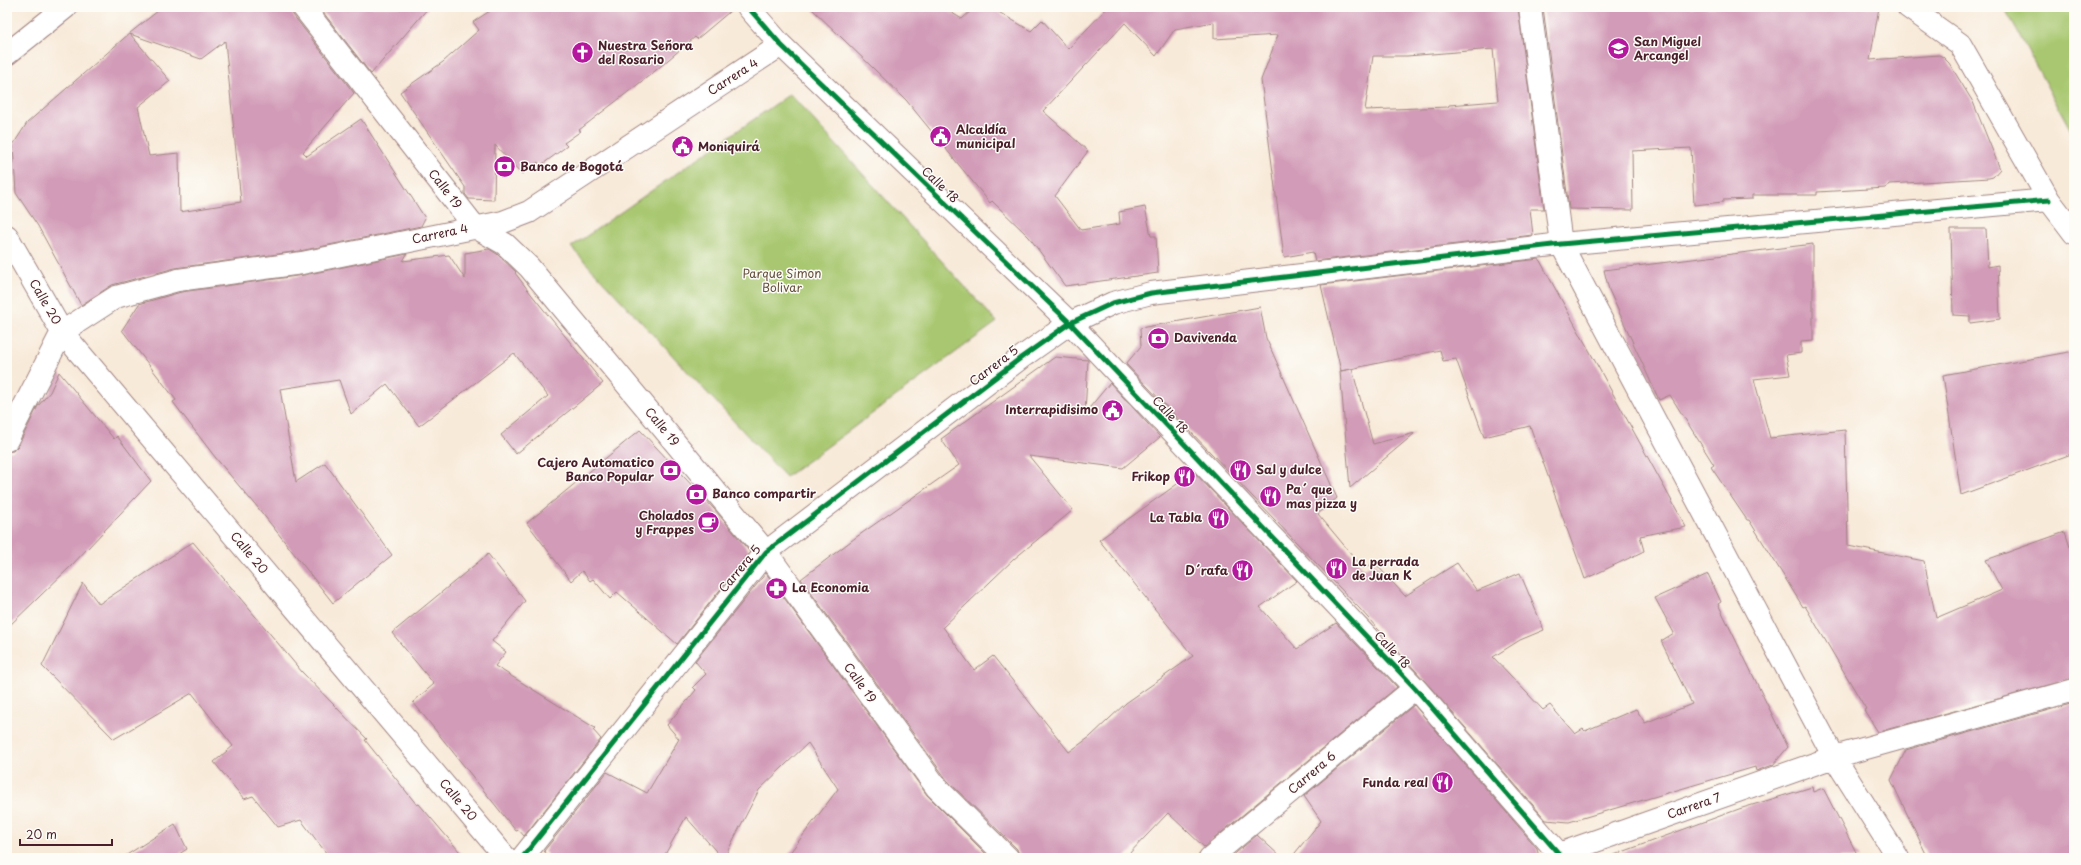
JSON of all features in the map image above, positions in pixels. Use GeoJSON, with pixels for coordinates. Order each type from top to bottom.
{"type":"FeatureCollection","features":[{"type":"Feature","properties":{"kind":"street"},"geometry":{"type":"LineString","coordinates":[[7,54],[66,7]]}},
{"type":"Feature","properties":{"kind":"street","name":"Calle 19"},"geometry":{"type":"LineString","coordinates":[[303,7],[475,227],[505,244],[529,267],[766,552],[937,788],[1008,858]]}},
{"type":"Feature","properties":{"kind":"street","name":"Calle 18"},"geometry":{"type":"LineString","coordinates":[[748,7],[781,45],[1070,323],[1414,688],[1558,857]]}},
{"type":"Feature","properties":{"kind":"street"},"geometry":{"type":"LineString","coordinates":[[1530,7],[1561,244],[1834,757],[1898,858]]}},
{"type":"Feature","properties":{"kind":"street"},"geometry":{"type":"LineString","coordinates":[[1908,7],[1960,44],[2049,200],[2074,233]]}},
{"type":"Feature","properties":{"kind":"street","name":"Carrera 4"},"geometry":{"type":"LineString","coordinates":[[62,332],[116,297],[178,280],[302,263],[503,222],[529,212],[781,45]]}},
{"type":"Feature","properties":{"kind":"street","name":"Carrera 5"},"geometry":{"type":"LineString","coordinates":[[522,858],[766,552],[1022,357],[1070,323],[1113,303],[1151,293],[1561,244],[2049,200]]}},
{"type":"Feature","properties":{"kind":"street","name":"Calle 20"},"geometry":{"type":"LineString","coordinates":[[7,236],[62,332],[506,858]]}},
{"type":"Feature","properties":{"kind":"street"},"geometry":{"type":"LineString","coordinates":[[7,440],[62,332]]}},
{"type":"Feature","properties":{"kind":"street","name":"Carrera 6"},"geometry":{"type":"LineString","coordinates":[[1210,858],[1414,688]]}},
{"type":"Feature","properties":{"kind":"street","name":"Carrera 7"},"geometry":{"type":"LineString","coordinates":[[1558,857],[1834,757],[2074,690]]}},
{"type":"Feature","properties":{"kind":"green space"},"geometry":{"type":"Polygon","coordinates":[[[2004,7],[2074,7],[2074,136],[2004,7]]]}},
{"type":"Feature","properties":{"kind":"green space","name":"Parque Simon Bolivar"},"geometry":{"type":"Polygon","coordinates":[[[790,94],[997,322],[786,477],[571,247],[790,94]]]}},
{"type":"Feature","properties":{"kind":"building"},"geometry":{"type":"Polygon","coordinates":[[[163,7],[291,7],[293,15],[354,93],[303,152],[307,156],[361,119],[425,218],[421,226],[300,251],[175,268],[112,285],[81,305],[38,226],[16,193],[13,145],[27,123],[130,33],[163,7]],[[130,34],[170,81],[138,107],[149,156],[179,153],[180,212],[241,202],[225,41],[201,59],[130,34]]]}},
{"type":"Feature","properties":{"kind":"building"},"geometry":{"type":"Polygon","coordinates":[[[319,7],[429,7],[371,74],[319,7]]]}},
{"type":"Feature","properties":{"kind":"building"},"geometry":{"type":"Polygon","coordinates":[[[496,7],[735,7],[697,39],[695,37],[655,71],[579,130],[581,131],[564,143],[567,146],[540,166],[538,162],[522,174],[495,145],[494,200],[469,199],[465,194],[465,187],[400,92],[443,62],[479,30],[473,22],[496,7]]]}},
{"type":"Feature","properties":{"kind":"building"},"geometry":{"type":"Polygon","coordinates":[[[810,7],[942,7],[962,19],[975,7],[990,7],[1031,31],[1042,20],[1068,49],[1108,7],[1518,7],[1544,209],[1530,209],[1533,235],[1315,261],[1313,252],[1284,257],[1261,80],[1278,35],[1214,39],[1214,22],[1175,29],[1156,56],[1125,23],[1043,111],[1088,151],[1055,196],[1081,230],[1120,224],[1119,212],[1145,207],[1151,236],[1156,236],[1158,273],[1065,286],[1029,237],[992,201],[990,203],[906,100],[810,7]],[[1493,49],[1407,56],[1373,56],[1365,110],[1448,107],[1449,105],[1498,101],[1493,49]]]}},
{"type":"Feature","properties":{"kind":"building"},"geometry":{"type":"Polygon","coordinates":[[[1543,7],[1879,7],[1870,60],[1939,55],[1943,57],[1949,63],[1973,102],[2000,169],[1993,177],[1989,178],[1889,184],[1886,188],[1817,192],[1817,195],[1752,195],[1752,199],[1723,200],[1723,202],[1694,205],[1691,148],[1632,151],[1633,210],[1569,209],[1543,7]]]}},
{"type":"Feature","properties":{"kind":"building"},"geometry":{"type":"Polygon","coordinates":[[[1951,229],[1986,229],[1988,267],[1998,265],[2000,319],[1970,323],[1970,316],[1953,315],[1951,229]]]}},
{"type":"Feature","properties":{"kind":"building"},"geometry":{"type":"Polygon","coordinates":[[[1813,244],[1813,340],[1801,341],[1801,353],[1786,355],[1790,375],[1754,379],[1770,438],[1845,430],[1848,546],[1924,561],[1936,618],[2002,590],[1986,560],[2065,532],[2074,559],[2074,678],[1878,732],[1805,606],[1803,607],[1749,520],[1747,520],[1711,467],[1714,465],[1670,395],[1659,400],[1609,290],[1604,270],[1813,244]]]}},
{"type":"Feature","properties":{"kind":"building"},"geometry":{"type":"Polygon","coordinates":[[[489,249],[497,254],[516,272],[515,273],[531,294],[603,383],[516,454],[501,435],[548,396],[514,353],[419,426],[387,384],[351,414],[339,380],[280,389],[296,482],[325,463],[392,555],[333,603],[251,499],[215,457],[173,402],[176,400],[122,330],[139,304],[181,292],[304,275],[407,254],[403,261],[449,255],[465,279],[465,253],[489,249]]]}},
{"type":"Feature","properties":{"kind":"building"},"geometry":{"type":"Polygon","coordinates":[[[1539,259],[1686,527],[1640,536],[1644,551],[1585,579],[1530,426],[1484,437],[1456,359],[1443,361],[1440,350],[1341,371],[1321,285],[1539,259]]]}},
{"type":"Feature","properties":{"kind":"building"},"geometry":{"type":"Polygon","coordinates":[[[1260,307],[1266,338],[1337,498],[1318,514],[1363,568],[1375,563],[1405,596],[1457,563],[1477,591],[1520,573],[1544,630],[1520,640],[1493,657],[1543,710],[1550,705],[1575,734],[1583,729],[1585,731],[1636,709],[1645,723],[1692,704],[1661,641],[1674,633],[1655,598],[1708,574],[1721,602],[1718,604],[1788,747],[1773,765],[1756,771],[1755,767],[1569,822],[1546,820],[1359,608],[1126,364],[1141,346],[1140,328],[1260,307]]]}},
{"type":"Feature","properties":{"kind":"building"},"geometry":{"type":"Polygon","coordinates":[[[2074,351],[2074,453],[1961,495],[1943,375],[2074,351]]]}},
{"type":"Feature","properties":{"kind":"building"},"geometry":{"type":"Polygon","coordinates":[[[1055,357],[1088,360],[1085,413],[1110,383],[1160,437],[1123,468],[1029,456],[1073,510],[1014,559],[943,627],[974,670],[993,656],[1069,752],[1090,737],[1126,703],[1193,656],[1099,540],[1194,472],[1297,581],[1260,607],[1297,649],[1336,623],[1397,687],[1204,847],[1168,813],[1125,858],[1020,858],[1017,849],[947,780],[801,579],[855,538],[959,465],[941,439],[1055,357]]]}},
{"type":"Feature","properties":{"kind":"building"},"geometry":{"type":"Polygon","coordinates":[[[1352,369],[1373,444],[1415,433],[1350,488],[1340,371],[1352,369]]]}},
{"type":"Feature","properties":{"kind":"building"},"geometry":{"type":"Polygon","coordinates":[[[59,372],[114,439],[117,436],[151,481],[71,566],[7,628],[7,452],[13,451],[18,446],[38,406],[50,392],[59,372]]]}},
{"type":"Feature","properties":{"kind":"building"},"geometry":{"type":"Polygon","coordinates":[[[640,430],[714,509],[750,552],[677,644],[617,592],[610,599],[593,579],[590,581],[582,571],[571,581],[527,523],[640,430]]]}},
{"type":"Feature","properties":{"kind":"building"},"geometry":{"type":"Polygon","coordinates":[[[193,542],[302,672],[367,739],[365,740],[417,805],[419,804],[465,858],[330,858],[301,820],[278,827],[253,796],[244,799],[214,762],[233,746],[192,693],[114,739],[42,666],[83,583],[99,604],[193,542]]]}},
{"type":"Feature","properties":{"kind":"building"},"geometry":{"type":"Polygon","coordinates":[[[488,554],[525,601],[492,641],[506,652],[495,666],[595,728],[593,730],[601,739],[524,836],[519,830],[516,831],[413,702],[434,684],[392,633],[488,554]]]}},
{"type":"Feature","properties":{"kind":"building"},"geometry":{"type":"Polygon","coordinates":[[[766,573],[927,795],[990,858],[786,858],[838,789],[808,743],[759,790],[724,858],[722,858],[686,817],[663,858],[550,858],[544,851],[607,772],[647,793],[679,739],[667,725],[696,690],[693,687],[706,674],[695,661],[766,573]]]}},
{"type":"Feature","properties":{"kind":"building"},"geometry":{"type":"Polygon","coordinates":[[[2074,703],[2074,858],[1928,858],[1891,780],[1906,750],[2074,703]]]}},
{"type":"Feature","properties":{"kind":"building"},"geometry":{"type":"Polygon","coordinates":[[[1414,705],[1537,848],[1539,858],[1291,858],[1321,821],[1304,796],[1414,705]]]}},
{"type":"Feature","properties":{"kind":"building"},"geometry":{"type":"Polygon","coordinates":[[[1812,787],[1813,792],[1823,788],[1859,858],[1615,858],[1614,855],[1739,809],[1812,787]]]}},
{"type":"Feature","properties":{"kind":"building"},"geometry":{"type":"Polygon","coordinates":[[[175,824],[187,849],[173,858],[122,858],[175,824]]]}},
{"type":"Feature","properties":{"kind":"building"},"geometry":{"type":"Polygon","coordinates":[[[1257,835],[1282,858],[1230,858],[1257,835]]]}},
{"type":"Feature","properties":{"kind":"cycle path"},"geometry":{"type":"LineString","coordinates":[[748,7],[781,45],[1070,323],[1415,688],[1559,854],[1560,858]]}},
{"type":"Feature","properties":{"kind":"cycle path"},"geometry":{"type":"LineString","coordinates":[[522,858],[766,552],[1022,357],[1070,323],[1113,303],[1151,293],[1561,244],[2049,200]]}},
{"type":"Feature","properties":{"kind":"place","name":"San Miguel Arcangel"},"geometry":{"type":"Point","coordinates":[1619,49]}},
{"type":"Feature","properties":{"kind":"place","name":"Nuestra Señora del Rosario"},"geometry":{"type":"Point","coordinates":[582,53]}},
{"type":"Feature","properties":{"kind":"place","name":"Alcaldía municipal"},"geometry":{"type":"Point","coordinates":[941,137]}},
{"type":"Feature","properties":{"kind":"place","name":"Moniquirá"},"geometry":{"type":"Point","coordinates":[683,147]}},
{"type":"Feature","properties":{"kind":"place","name":"Banco de Bogotá"},"geometry":{"type":"Point","coordinates":[505,167]}},
{"type":"Feature","properties":{"kind":"place","name":"Davivenda"},"geometry":{"type":"Point","coordinates":[1158,338]}},
{"type":"Feature","properties":{"kind":"place","name":"Interrapidisimo"},"geometry":{"type":"Point","coordinates":[1113,410]}},
{"type":"Feature","properties":{"kind":"place","name":"Cajero Automatico Banco Popular"},"geometry":{"type":"Point","coordinates":[670,470]}},
{"type":"Feature","properties":{"kind":"place","name":"Sal y dulce"},"geometry":{"type":"Point","coordinates":[1241,470]}},
{"type":"Feature","properties":{"kind":"place","name":"Frikop"},"geometry":{"type":"Point","coordinates":[1185,477]}},
{"type":"Feature","properties":{"kind":"place","name":"Banco compartir"},"geometry":{"type":"Point","coordinates":[696,494]}},
{"type":"Feature","properties":{"kind":"place","name":"Pa´ que mas pizza y"},"geometry":{"type":"Point","coordinates":[1271,497]}},
{"type":"Feature","properties":{"kind":"place","name":"La Tabla"},"geometry":{"type":"Point","coordinates":[1218,518]}},
{"type":"Feature","properties":{"kind":"place","name":"Cholados y Frappes"},"geometry":{"type":"Point","coordinates":[709,523]}},
{"type":"Feature","properties":{"kind":"place","name":"La perrada de Juan K"},"geometry":{"type":"Point","coordinates":[1337,569]}},
{"type":"Feature","properties":{"kind":"place","name":"D´rafa"},"geometry":{"type":"Point","coordinates":[1243,571]}},
{"type":"Feature","properties":{"kind":"place","name":"La Economia"},"geometry":{"type":"Point","coordinates":[777,588]}},
{"type":"Feature","properties":{"kind":"place","name":"Funda real"},"geometry":{"type":"Point","coordinates":[1443,783]}}]}
